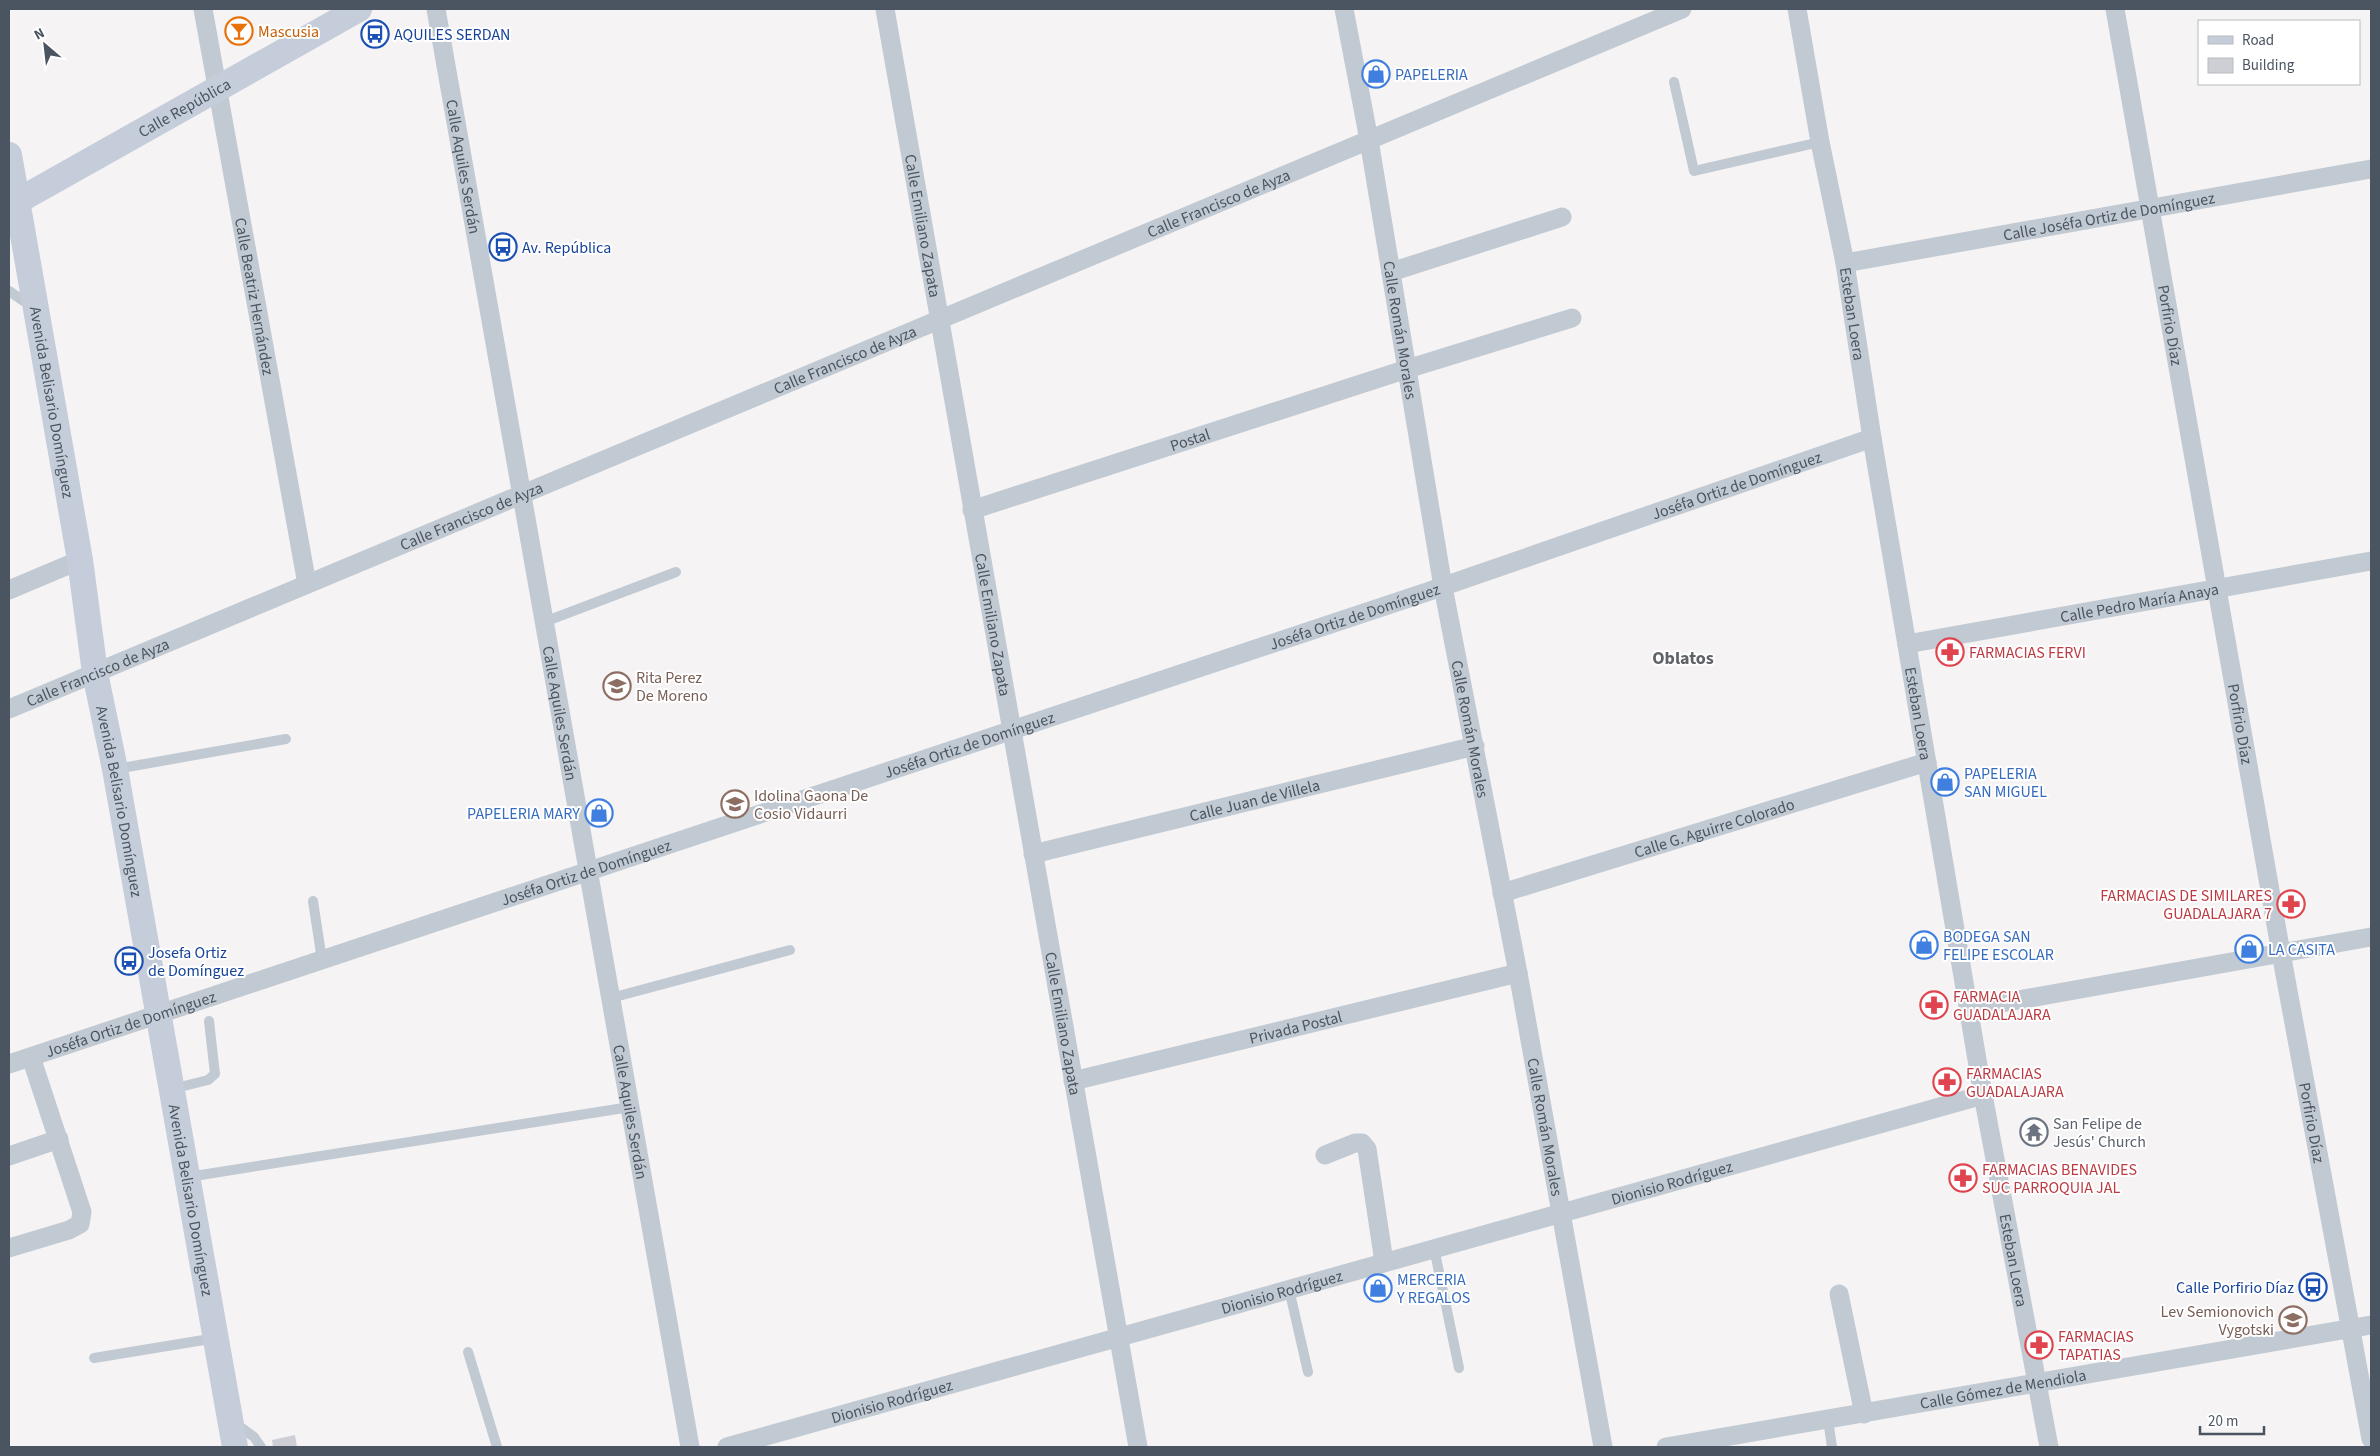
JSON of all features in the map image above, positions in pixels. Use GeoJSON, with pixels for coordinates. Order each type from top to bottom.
{"type":"FeatureCollection","features":[{"type":"Feature","properties":{"kind":"main road","name":"Calle República"},"geometry":{"type":"LineString","coordinates":[[13,203],[359,9]]}},
{"type":"Feature","properties":{"kind":"main road","name":"Avenida Belisario Domínguez"},"geometry":{"type":"LineString","coordinates":[[9,155],[13,203],[36,309],[80,560],[96,673],[115,769],[235,1447]]}},
{"type":"Feature","properties":{"kind":"street","name":"Calle Beatriz Hernández"},"geometry":{"type":"LineString","coordinates":[[203,9],[307,584]]}},
{"type":"Feature","properties":{"kind":"street","name":"Calle Aquiles Serdán"},"geometry":{"type":"LineString","coordinates":[[436,9],[690,1447]]}},
{"type":"Feature","properties":{"kind":"street","name":"Calle Emiliano Zapata"},"geometry":{"type":"LineString","coordinates":[[885,9],[1138,1447]]}},
{"type":"Feature","properties":{"kind":"street","name":"Calle Román Morales"},"geometry":{"type":"LineString","coordinates":[[1344,9],[1369,140],[1443,587],[1518,972],[1604,1447]]}},
{"type":"Feature","properties":{"kind":"street","name":"Calle Francisco de Ayza"},"geometry":{"type":"LineString","coordinates":[[9,709],[1682,9]]}},
{"type":"Feature","properties":{"kind":"street","name":"Esteban Loera"},"geometry":{"type":"LineString","coordinates":[[1796,9],[1820,142],[1845,264],[1872,438],[1968,1009],[2049,1447]]}},
{"type":"Feature","properties":{"kind":"street","name":"Porfirio Díaz"},"geometry":{"type":"LineString","coordinates":[[2115,9],[2281,954],[2371,1439]]}},
{"type":"Feature","properties":{"kind":"street","name":"Calle Joséfa Ortiz de Domínguez"},"geometry":{"type":"LineString","coordinates":[[1845,264],[2371,170]]}},
{"type":"Feature","properties":{"kind":"street"},"geometry":{"type":"LineString","coordinates":[[1391,272],[1562,217]]}},
{"type":"Feature","properties":{"kind":"street","name":"Postal"},"geometry":{"type":"LineString","coordinates":[[972,510],[1407,369],[1572,318]]}},
{"type":"Feature","properties":{"kind":"street","name":"Joséfa Ortiz de Domínguez"},"geometry":{"type":"LineString","coordinates":[[9,1064],[1011,729],[1443,587],[1872,438]]}},
{"type":"Feature","properties":{"kind":"street"},"geometry":{"type":"LineString","coordinates":[[9,590],[80,560]]}},
{"type":"Feature","properties":{"kind":"street","name":"Calle Pedro María Anaya"},"geometry":{"type":"LineString","coordinates":[[1907,644],[2371,561]]}},
{"type":"Feature","properties":{"kind":"street","name":"Calle Juan de Villela"},"geometry":{"type":"LineString","coordinates":[[1033,854],[1475,746]]}},
{"type":"Feature","properties":{"kind":"street","name":"Calle G. Aguirre Colorado"},"geometry":{"type":"LineString","coordinates":[[1502,893],[1927,762]]}},
{"type":"Feature","properties":{"kind":"street"},"geometry":{"type":"LineString","coordinates":[[1968,1009],[2371,938]]}},
{"type":"Feature","properties":{"kind":"street","name":"Privada Postal"},"geometry":{"type":"LineString","coordinates":[[1073,1081],[1518,972]]}},
{"type":"Feature","properties":{"kind":"street"},"geometry":{"type":"LineString","coordinates":[[9,1248],[70,1230],[80,1224],[82,1212],[30,1057]]}},
{"type":"Feature","properties":{"kind":"street","name":"Dionisio Rodríguez"},"geometry":{"type":"LineString","coordinates":[[726,1447],[1983,1095]]}},
{"type":"Feature","properties":{"kind":"street"},"geometry":{"type":"LineString","coordinates":[[9,1156],[59,1139]]}},
{"type":"Feature","properties":{"kind":"street"},"geometry":{"type":"LineString","coordinates":[[1325,1155],[1355,1142],[1362,1143],[1367,1150],[1384,1262]]}},
{"type":"Feature","properties":{"kind":"street"},"geometry":{"type":"LineString","coordinates":[[1839,1294],[1864,1414]]}},
{"type":"Feature","properties":{"kind":"street","name":"Calle Gómez de Mendiola"},"geometry":{"type":"LineString","coordinates":[[1666,1447],[2371,1325]]}},
{"type":"Feature","properties":{"kind":"lane"},"geometry":{"type":"LineString","coordinates":[[1674,82],[1694,171],[1820,142]]}},
{"type":"Feature","properties":{"kind":"lane"},"geometry":{"type":"LineString","coordinates":[[9,291],[36,309]]}},
{"type":"Feature","properties":{"kind":"lane"},"geometry":{"type":"LineString","coordinates":[[544,622],[676,572]]}},
{"type":"Feature","properties":{"kind":"lane"},"geometry":{"type":"LineString","coordinates":[[115,769],[286,739]]}},
{"type":"Feature","properties":{"kind":"lane"},"geometry":{"type":"LineString","coordinates":[[313,901],[322,960]]}},
{"type":"Feature","properties":{"kind":"lane"},"geometry":{"type":"LineString","coordinates":[[611,998],[790,950]]}},
{"type":"Feature","properties":{"kind":"lane"},"geometry":{"type":"LineString","coordinates":[[172,1089],[208,1080],[215,1074],[210,1021]]}},
{"type":"Feature","properties":{"kind":"lane"},"geometry":{"type":"LineString","coordinates":[[187,1177],[630,1107]]}},
{"type":"Feature","properties":{"kind":"lane"},"geometry":{"type":"LineString","coordinates":[[1434,1248],[1459,1368]]}},
{"type":"Feature","properties":{"kind":"lane"},"geometry":{"type":"LineString","coordinates":[[1289,1289],[1308,1372]]}},
{"type":"Feature","properties":{"kind":"lane"},"geometry":{"type":"LineString","coordinates":[[94,1358],[216,1338]]}},
{"type":"Feature","properties":{"kind":"lane"},"geometry":{"type":"LineString","coordinates":[[468,1352],[497,1447]]}},
{"type":"Feature","properties":{"kind":"lane"},"geometry":{"type":"LineString","coordinates":[[230,1420],[254,1437],[261,1447]]}},
{"type":"Feature","properties":{"kind":"lane"},"geometry":{"type":"LineString","coordinates":[[1828,1420],[1832,1447]]}},
{"type":"Feature","properties":{"kind":"building"},"geometry":{"type":"Polygon","coordinates":[[[295,1435],[297,1447],[273,1447],[272,1440],[295,1435]]]}},
{"type":"Feature","properties":{"kind":"place","name":"Mascusia"},"geometry":{"type":"Point","coordinates":[239,31]}},
{"type":"Feature","properties":{"kind":"place","name":"AQUILES SERDAN"},"geometry":{"type":"Point","coordinates":[375,34]}},
{"type":"Feature","properties":{"kind":"place","name":"PAPELERIA"},"geometry":{"type":"Point","coordinates":[1376,74]}},
{"type":"Feature","properties":{"kind":"place","name":"Av. República"},"geometry":{"type":"Point","coordinates":[503,247]}},
{"type":"Feature","properties":{"kind":"place","name":"FARMACIAS FERVI"},"geometry":{"type":"Point","coordinates":[1950,652]}},
{"type":"Feature","properties":{"kind":"place","name":"Rita Perez De Moreno"},"geometry":{"type":"Point","coordinates":[617,686]}},
{"type":"Feature","properties":{"kind":"place","name":"PAPELERIA SAN MIGUEL"},"geometry":{"type":"Point","coordinates":[1945,782]}},
{"type":"Feature","properties":{"kind":"place","name":"Idolina Gaona De Cosio Vidaurri"},"geometry":{"type":"Point","coordinates":[735,804]}},
{"type":"Feature","properties":{"kind":"place","name":"PAPELERIA MARY"},"geometry":{"type":"Point","coordinates":[599,813]}},
{"type":"Feature","properties":{"kind":"place","name":"FARMACIAS DE SIMILARES GUADALAJARA 7"},"geometry":{"type":"Point","coordinates":[2291,904]}},
{"type":"Feature","properties":{"kind":"place","name":"BODEGA SAN FELIPE ESCOLAR"},"geometry":{"type":"Point","coordinates":[1924,945]}},
{"type":"Feature","properties":{"kind":"place","name":"LA CASITA"},"geometry":{"type":"Point","coordinates":[2249,949]}},
{"type":"Feature","properties":{"kind":"place","name":"Josefa Ortiz de Domínguez"},"geometry":{"type":"Point","coordinates":[129,961]}},
{"type":"Feature","properties":{"kind":"place","name":"FARMACIA GUADALAJARA"},"geometry":{"type":"Point","coordinates":[1934,1005]}},
{"type":"Feature","properties":{"kind":"place","name":"FARMACIAS GUADALAJARA"},"geometry":{"type":"Point","coordinates":[1947,1082]}},
{"type":"Feature","properties":{"kind":"place","name":"San Felipe de Jesús' Church"},"geometry":{"type":"Point","coordinates":[2034,1132]}},
{"type":"Feature","properties":{"kind":"place","name":"FARMACIAS BENAVIDES SUC PARROQUIA JAL"},"geometry":{"type":"Point","coordinates":[1963,1178]}},
{"type":"Feature","properties":{"kind":"place","name":"Calle Porfirio Díaz"},"geometry":{"type":"Point","coordinates":[2313,1287]}},
{"type":"Feature","properties":{"kind":"place","name":"MERCERIA Y REGALOS"},"geometry":{"type":"Point","coordinates":[1378,1288]}},
{"type":"Feature","properties":{"kind":"place","name":"Lev Semionovich Vygotski"},"geometry":{"type":"Point","coordinates":[2293,1320]}},
{"type":"Feature","properties":{"kind":"place","name":"FARMACIAS TAPATIAS"},"geometry":{"type":"Point","coordinates":[2039,1345]}},
{"type":"Feature","properties":{"kind":"district","name":"Oblatos"},"geometry":{"type":"Point","coordinates":[1683,658]}}]}
